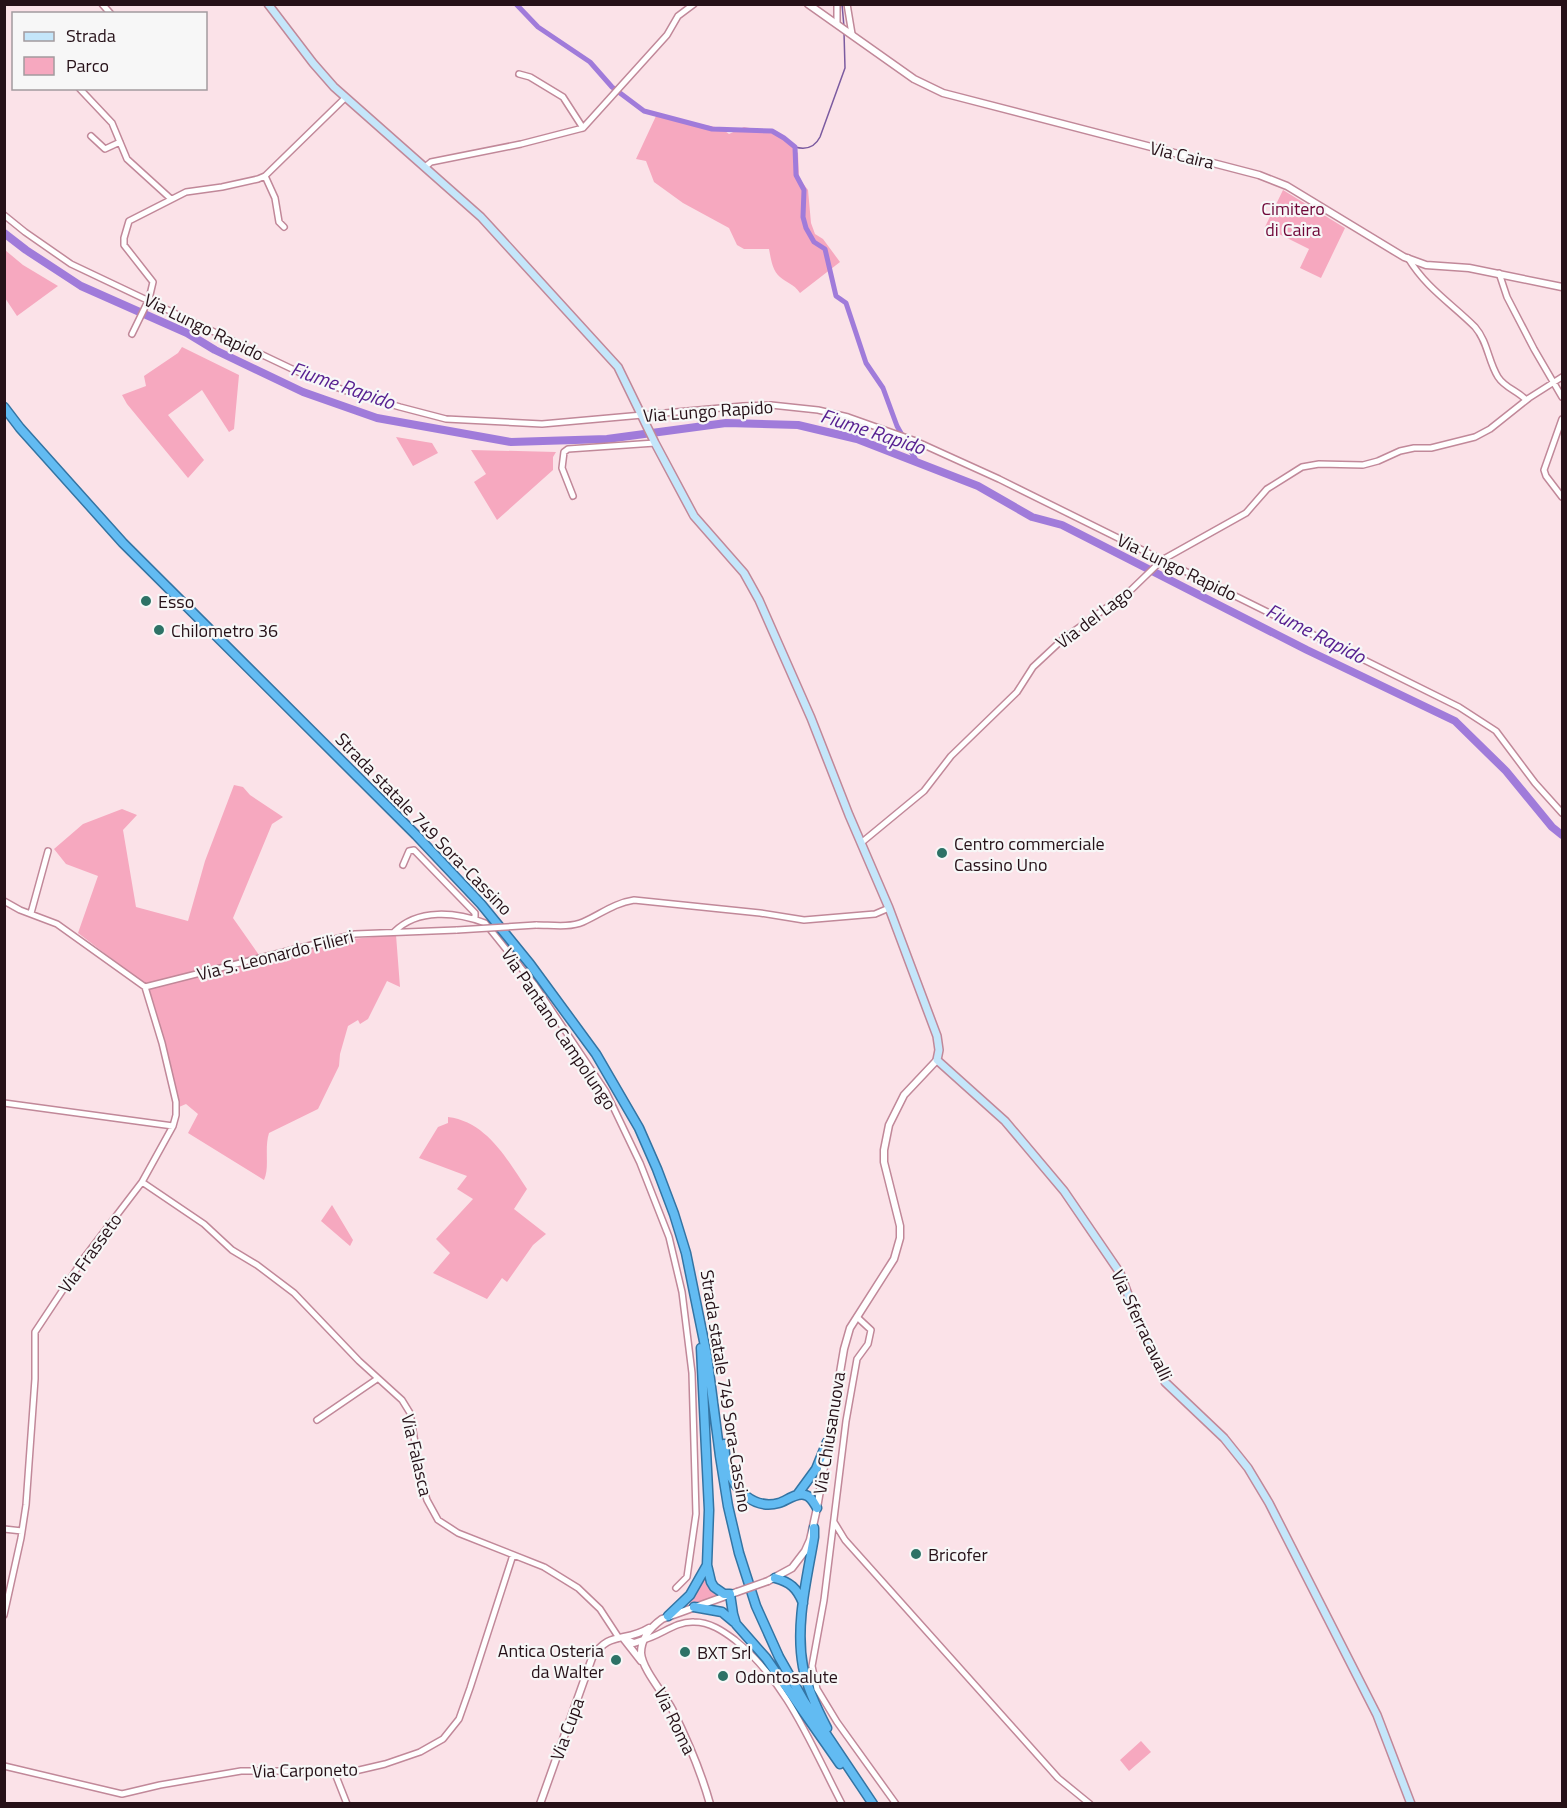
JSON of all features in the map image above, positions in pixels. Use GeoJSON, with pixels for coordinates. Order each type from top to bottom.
{"type":"FeatureCollection","features":[{"type":"Feature","properties":{"kind":"highway","name":"Strada statale 749 Sora-Cassino"},"geometry":{"type":"LineString","coordinates":[[4,407],[123,543],[481,903],[530,964],[596,1054],[639,1128],[675,1214],[708,1356],[728,1506],[739,1553],[756,1606],[779,1657],[804,1701],[873,1803]]}},
{"type":"Feature","properties":{"kind":"highway"},"geometry":{"type":"LineString","coordinates":[[695,1294],[694,1307],[703,1370],[709,1510],[707,1564],[714,1587],[724,1594],[734,1593],[733,1614],[736,1624]]}},
{"type":"Feature","properties":{"kind":"highway"},"geometry":{"type":"LineString","coordinates":[[708,1356],[727,1468],[736,1484],[748,1498],[760,1504],[771,1505],[797,1495],[805,1495],[812,1499],[817,1508]]}},
{"type":"Feature","properties":{"kind":"highway"},"geometry":{"type":"LineString","coordinates":[[797,1495],[816,1469],[828,1442]]}},
{"type":"Feature","properties":{"kind":"highway"},"geometry":{"type":"LineString","coordinates":[[814,1528],[803,1603],[800,1647],[803,1669],[828,1730],[864,1790]]}},
{"type":"Feature","properties":{"kind":"highway"},"geometry":{"type":"LineString","coordinates":[[668,1616],[690,1595],[707,1564]]}},
{"type":"Feature","properties":{"kind":"highway"},"geometry":{"type":"LineString","coordinates":[[772,1580],[788,1582],[795,1587],[803,1603]]}},
{"type":"Feature","properties":{"kind":"highway"},"geometry":{"type":"LineString","coordinates":[[694,1607],[722,1612],[736,1624],[766,1658],[832,1754],[864,1790]]}},
{"type":"Feature","properties":{"kind":"main road"},"geometry":{"type":"LineString","coordinates":[[268,4],[313,63],[345,98],[481,217],[614,361],[694,516],[751,583],[811,718],[889,908],[937,1036],[939,1050],[937,1060]]}},
{"type":"Feature","properties":{"kind":"main road","name":"Via Sferracavalli"},"geometry":{"type":"LineString","coordinates":[[937,1060],[1005,1120],[1064,1191],[1120,1272],[1144,1336],[1166,1382],[1224,1438],[1248,1468],[1269,1503],[1377,1715],[1411,1803]]}},
{"type":"Feature","properties":{"kind":"street"},"geometry":{"type":"LineString","coordinates":[[425,167],[431,162],[521,144],[583,128],[667,35],[678,16],[694,4]]}},
{"type":"Feature","properties":{"kind":"street","name":"Via Caira"},"geometry":{"type":"LineString","coordinates":[[808,4],[914,79],[944,93],[1259,175],[1287,186],[1408,258],[1426,264],[1499,273],[1563,287]]}},
{"type":"Feature","properties":{"kind":"street"},"geometry":{"type":"LineString","coordinates":[[837,4],[837,23]]}},
{"type":"Feature","properties":{"kind":"street"},"geometry":{"type":"LineString","coordinates":[[847,4],[852,34]]}},
{"type":"Feature","properties":{"kind":"street"},"geometry":{"type":"LineString","coordinates":[[519,74],[530,77],[563,97],[583,128]]}},
{"type":"Feature","properties":{"kind":"street"},"geometry":{"type":"LineString","coordinates":[[81,90],[112,123],[127,159],[171,199]]}},
{"type":"Feature","properties":{"kind":"street"},"geometry":{"type":"LineString","coordinates":[[132,334],[148,301],[153,282],[125,249],[123,238],[129,221],[186,192],[258,180],[265,176],[345,98]]}},
{"type":"Feature","properties":{"kind":"street"},"geometry":{"type":"LineString","coordinates":[[91,136],[105,149],[120,142]]}},
{"type":"Feature","properties":{"kind":"street"},"geometry":{"type":"LineString","coordinates":[[265,176],[275,198],[279,222],[284,227]]}},
{"type":"Feature","properties":{"kind":"street","name":"Via Lungo Rapido"},"geometry":{"type":"LineString","coordinates":[[4,215],[71,264],[309,377],[352,393],[447,419],[542,424],[771,405],[819,410],[848,417],[913,440],[999,479],[1160,562],[1438,696],[1483,721],[1496,731],[1535,783],[1563,813]]}},
{"type":"Feature","properties":{"kind":"street"},"geometry":{"type":"LineString","coordinates":[[1408,258],[1420,277],[1475,328],[1486,344],[1492,364],[1502,383],[1526,400]]}},
{"type":"Feature","properties":{"kind":"street"},"geometry":{"type":"LineString","coordinates":[[1499,273],[1507,297],[1548,374],[1561,390],[1563,397]]}},
{"type":"Feature","properties":{"kind":"street","name":"Via del Lago"},"geometry":{"type":"LineString","coordinates":[[861,843],[924,790],[948,760],[1017,692],[1033,667],[1063,639],[1114,603],[1160,562],[1246,513],[1267,489],[1302,467],[1319,464],[1363,465],[1378,462],[1407,449],[1431,448],[1475,437],[1490,429],[1526,400],[1563,377]]}},
{"type":"Feature","properties":{"kind":"street"},"geometry":{"type":"LineString","coordinates":[[1563,419],[1544,470],[1546,476],[1563,497]]}},
{"type":"Feature","properties":{"kind":"street"},"geometry":{"type":"LineString","coordinates":[[573,496],[562,468],[562,457],[568,449],[654,440]]}},
{"type":"Feature","properties":{"kind":"street","name":"Via Pantano Campolungo"},"geometry":{"type":"LineString","coordinates":[[403,865],[409,851],[414,850],[475,913],[475,919],[485,923],[497,936],[534,984],[606,1092],[669,1237],[690,1344],[696,1514],[687,1577],[676,1588]]}},
{"type":"Feature","properties":{"kind":"street"},"geometry":{"type":"LineString","coordinates":[[31,913],[48,851]]}},
{"type":"Feature","properties":{"kind":"street","name":"Via S. Leonardo Filieri"},"geometry":{"type":"LineString","coordinates":[[145,987],[355,934],[573,925],[620,902],[634,900],[804,920],[875,914],[889,908]]}},
{"type":"Feature","properties":{"kind":"street"},"geometry":{"type":"LineString","coordinates":[[4,901],[20,910],[57,924],[145,987]]}},
{"type":"Feature","properties":{"kind":"street"},"geometry":{"type":"LineString","coordinates":[[394,932],[402,924],[433,914],[475,919]]}},
{"type":"Feature","properties":{"kind":"street","name":"Via Frasseto"},"geometry":{"type":"LineString","coordinates":[[4,1615],[22,1531],[30,1457],[35,1332],[84,1258],[142,1182],[173,1126],[176,1115],[176,1102],[162,1043],[145,987]]}},
{"type":"Feature","properties":{"kind":"street","name":"Via Chiusanuova"},"geometry":{"type":"LineString","coordinates":[[668,1616],[772,1580],[792,1568],[805,1551],[814,1528],[844,1349],[850,1328],[885,1276],[900,1238],[900,1226],[884,1162],[885,1137],[894,1112],[904,1095],[937,1060]]}},
{"type":"Feature","properties":{"kind":"street"},"geometry":{"type":"LineString","coordinates":[[4,1103],[173,1126]]}},
{"type":"Feature","properties":{"kind":"street","name":"Via Falasca"},"geometry":{"type":"LineString","coordinates":[[142,1182],[204,1224],[232,1250],[257,1265],[294,1293],[376,1379],[402,1400],[410,1413],[422,1484],[427,1500],[438,1520],[458,1533],[544,1567],[578,1588],[600,1609],[621,1638]]}},
{"type":"Feature","properties":{"kind":"street"},"geometry":{"type":"LineString","coordinates":[[857,1317],[871,1330],[868,1344],[857,1359],[846,1421],[824,1600],[812,1666],[817,1689],[837,1722],[896,1803]]}},
{"type":"Feature","properties":{"kind":"street"},"geometry":{"type":"LineString","coordinates":[[317,1420],[376,1379]]}},
{"type":"Feature","properties":{"kind":"street"},"geometry":{"type":"LineString","coordinates":[[834,1522],[845,1540],[1058,1778],[1090,1803]]}},
{"type":"Feature","properties":{"kind":"street"},"geometry":{"type":"LineString","coordinates":[[4,1529],[22,1531]]}},
{"type":"Feature","properties":{"kind":"street","name":"Via Carponeto"},"geometry":{"type":"LineString","coordinates":[[4,1766],[122,1794],[241,1771],[355,1771],[420,1752],[443,1739],[459,1719],[513,1555]]}},
{"type":"Feature","properties":{"kind":"street","name":"Via Cupa"},"geometry":{"type":"LineString","coordinates":[[540,1803],[592,1658],[608,1640],[638,1635],[668,1616]]}},
{"type":"Feature","properties":{"kind":"street"},"geometry":{"type":"LineString","coordinates":[[621,1638],[634,1643],[657,1636],[670,1628],[692,1622],[708,1624],[723,1631],[762,1664],[786,1697],[842,1803]]}},
{"type":"Feature","properties":{"kind":"street"},"geometry":{"type":"LineString","coordinates":[[644,1640],[652,1626]]}},
{"type":"Feature","properties":{"kind":"street"},"geometry":{"type":"LineString","coordinates":[[621,1638],[645,1666]]}},
{"type":"Feature","properties":{"kind":"street","name":"Via Roma"},"geometry":{"type":"LineString","coordinates":[[644,1640],[641,1651],[645,1666],[676,1718],[710,1803]]}},
{"type":"Feature","properties":{"kind":"street"},"geometry":{"type":"LineString","coordinates":[[334,1771],[347,1803]]}},
{"type":"Feature","properties":{"kind":"green space"},"geometry":{"type":"Polygon","coordinates":[[[656,116],[721,128],[729,134],[744,127],[777,133],[798,153],[799,178],[808,190],[811,223],[815,234],[823,239],[840,262],[800,293],[777,274],[769,249],[744,249],[737,245],[729,228],[683,203],[654,182],[646,161],[636,159],[656,116]]]}},
{"type":"Feature","properties":{"kind":"green space","name":"Cimitero di Caira"},"geometry":{"type":"Polygon","coordinates":[[[1283,190],[1345,228],[1321,278],[1300,268],[1309,249],[1265,227],[1283,190]]]}},
{"type":"Feature","properties":{"kind":"green space"},"geometry":{"type":"Polygon","coordinates":[[[5,250],[23,265],[58,286],[17,316],[5,298],[5,250]]]}},
{"type":"Feature","properties":{"kind":"green space"},"geometry":{"type":"Polygon","coordinates":[[[182,347],[239,375],[234,429],[229,432],[202,390],[168,415],[204,460],[188,478],[122,395],[146,386],[144,376],[178,353],[182,347]]]}},
{"type":"Feature","properties":{"kind":"green space"},"geometry":{"type":"Polygon","coordinates":[[[396,437],[432,443],[438,453],[413,466],[396,437]]]}},
{"type":"Feature","properties":{"kind":"green space"},"geometry":{"type":"Polygon","coordinates":[[[471,450],[556,452],[553,457],[553,470],[497,520],[474,482],[486,474],[471,450]]]}},
{"type":"Feature","properties":{"kind":"green space"},"geometry":{"type":"Polygon","coordinates":[[[234,785],[243,787],[250,795],[283,817],[272,824],[233,918],[259,955],[146,985],[78,933],[98,876],[66,864],[54,849],[83,824],[122,809],[137,815],[123,830],[136,907],[188,921],[205,861],[234,785]]]}},
{"type":"Feature","properties":{"kind":"green space"},"geometry":{"type":"Polygon","coordinates":[[[396,935],[400,987],[387,981],[368,1019],[360,1024],[358,1020],[348,1026],[339,1066],[318,1109],[269,1133],[267,1169],[264,1180],[188,1133],[198,1114],[186,1104],[179,1107],[149,991],[152,987],[351,939],[396,935]]]}},
{"type":"Feature","properties":{"kind":"green space"},"geometry":{"type":"Polygon","coordinates":[[[448,1117],[474,1126],[495,1144],[527,1189],[514,1209],[546,1234],[533,1245],[507,1282],[502,1278],[487,1299],[433,1273],[450,1253],[436,1239],[473,1199],[457,1189],[467,1176],[419,1158],[438,1127],[448,1123],[448,1117]]]}},
{"type":"Feature","properties":{"kind":"green space"},"geometry":{"type":"Polygon","coordinates":[[[332,1205],[353,1240],[350,1246],[321,1221],[332,1205]]]}},
{"type":"Feature","properties":{"kind":"green space"},"geometry":{"type":"Polygon","coordinates":[[[704,1577],[711,1591],[718,1596],[691,1605],[689,1601],[704,1577]]]}},
{"type":"Feature","properties":{"kind":"green space"},"geometry":{"type":"Polygon","coordinates":[[[1141,1741],[1151,1752],[1129,1771],[1120,1760],[1141,1741]]]}},
{"type":"Feature","properties":{"kind":"waterway"},"geometry":{"type":"LineString","coordinates":[[516,4],[538,27],[590,62],[612,87],[644,111],[712,129],[772,131],[795,147],[796,175],[804,190],[803,217],[806,228],[814,242],[825,249],[836,296],[846,303],[866,363],[883,388],[897,426],[917,462]]}},
{"type":"Feature","properties":{"kind":"waterway"},"geometry":{"type":"LineString","coordinates":[[842,4],[844,27]]}},
{"type":"Feature","properties":{"kind":"waterway"},"geometry":{"type":"LineString","coordinates":[[795,147],[810,147],[820,137],[845,68],[844,32]]}},
{"type":"Feature","properties":{"kind":"waterway","name":"Fiume Rapido"},"geometry":{"type":"LineString","coordinates":[[4,233],[81,286],[187,333],[215,350],[303,392],[377,418],[511,442],[607,439],[726,423],[798,425],[857,439],[978,486],[1032,517],[1062,525],[1307,650],[1455,721],[1506,771],[1552,827],[1562,835]]}},
{"type":"Feature","properties":{"kind":"place","name":"Esso"},"geometry":{"type":"Point","coordinates":[146,601]}},
{"type":"Feature","properties":{"kind":"place","name":"Chilometro 36"},"geometry":{"type":"Point","coordinates":[159,630]}},
{"type":"Feature","properties":{"kind":"place","name":"Centro commerciale Cassino Uno"},"geometry":{"type":"Point","coordinates":[942,853]}},
{"type":"Feature","properties":{"kind":"place","name":"Bricofer"},"geometry":{"type":"Point","coordinates":[916,1554]}},
{"type":"Feature","properties":{"kind":"place","name":"BXT Srl"},"geometry":{"type":"Point","coordinates":[685,1652]}},
{"type":"Feature","properties":{"kind":"place","name":"Antica Osteria da Walter"},"geometry":{"type":"Point","coordinates":[616,1660]}},
{"type":"Feature","properties":{"kind":"place","name":"Odontosalute"},"geometry":{"type":"Point","coordinates":[723,1676]}}]}
